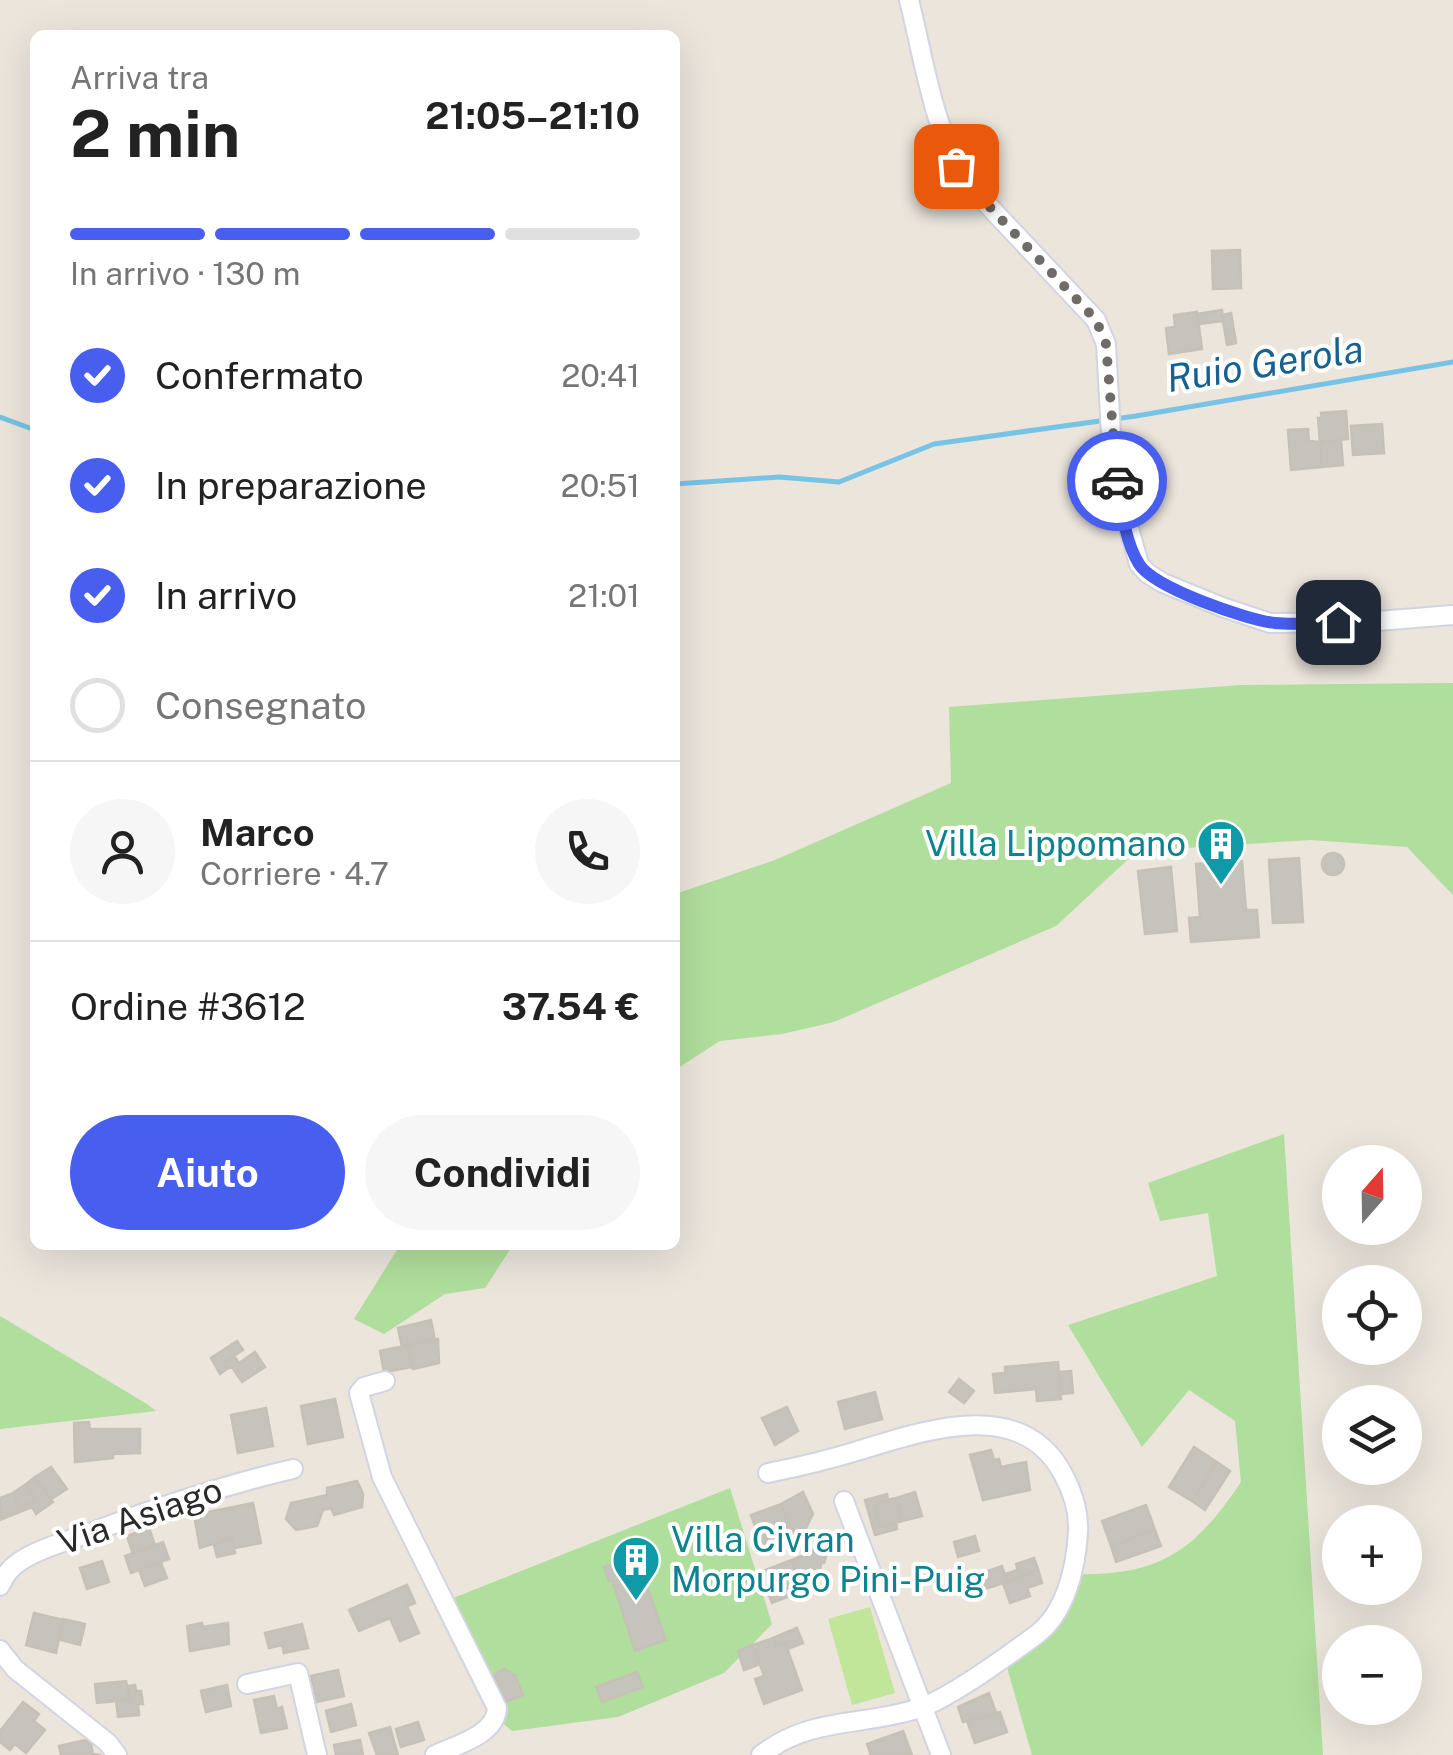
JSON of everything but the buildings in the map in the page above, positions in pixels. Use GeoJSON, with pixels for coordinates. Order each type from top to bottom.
{"type":"FeatureCollection","features":[{"type":"Feature","properties":{"kind":"street"},"geometry":{"type":"LineString","coordinates":[[909,0],[950,154],[970,186],[1096,320],[1106,344],[1110,419],[1127,531],[1139,564],[1163,583],[1270,623],[1366,622],[1453,615]]}},
{"type":"Feature","properties":{"kind":"street"},"geometry":{"type":"LineString","coordinates":[[385,1381],[364,1387],[359,1394],[382,1477],[497,1708],[490,1727],[434,1755]]}},
{"type":"Feature","properties":{"kind":"street"},"geometry":{"type":"LineString","coordinates":[[761,1755],[783,1738],[813,1728],[922,1708],[1040,1632],[1061,1603],[1072,1574],[1078,1526],[1070,1488],[1052,1457],[1031,1436],[1013,1429],[959,1426],[914,1432],[828,1460],[768,1474]]}},
{"type":"Feature","properties":{"kind":"street","name":"Via Asiago"},"geometry":{"type":"LineString","coordinates":[[0,1586],[4,1576],[18,1563],[39,1552],[152,1509],[293,1468]]}},
{"type":"Feature","properties":{"kind":"street"},"geometry":{"type":"LineString","coordinates":[[844,1501],[941,1755]]}},
{"type":"Feature","properties":{"kind":"street"},"geometry":{"type":"LineString","coordinates":[[0,1650],[15,1669],[108,1743],[117,1755]]}},
{"type":"Feature","properties":{"kind":"street"},"geometry":{"type":"LineString","coordinates":[[247,1684],[298,1673],[317,1755]]}},
{"type":"Feature","properties":{"kind":"green space"},"geometry":{"type":"Polygon","coordinates":[[[1453,683],[1453,895],[1407,847],[1311,840],[1137,851],[1056,926],[834,1022],[782,1034],[720,1041],[680,1067],[680,892],[775,860],[951,783],[949,707],[1241,685],[1453,683]]]}},
{"type":"Feature","properties":{"kind":"green space"},"geometry":{"type":"Polygon","coordinates":[[[1284,1134],[1323,1755],[1032,1755],[1008,1671],[1008,1654],[1040,1632],[1072,1574],[1129,1571],[1172,1555],[1207,1526],[1241,1482],[1235,1421],[1189,1390],[1142,1447],[1068,1325],[1217,1276],[1208,1213],[1160,1221],[1148,1183],[1284,1134]]]}},
{"type":"Feature","properties":{"kind":"green space"},"geometry":{"type":"Polygon","coordinates":[[[397,1250],[510,1250],[485,1288],[445,1294],[384,1334],[354,1319],[397,1250]]]}},
{"type":"Feature","properties":{"kind":"green space"},"geometry":{"type":"Polygon","coordinates":[[[0,1316],[147,1404],[156,1411],[0,1429],[0,1316]]]}},
{"type":"Feature","properties":{"kind":"green space"},"geometry":{"type":"Polygon","coordinates":[[[730,1488],[772,1624],[724,1673],[618,1717],[512,1731],[497,1718],[443,1602],[730,1488]]]}},
{"type":"Feature","properties":{"kind":"green space"},"geometry":{"type":"Polygon","coordinates":[[[870,1607],[895,1693],[852,1705],[828,1619],[870,1607]]]}},
{"type":"Feature","properties":{"kind":"waterway","name":"Ruio Gerola"},"geometry":{"type":"LineString","coordinates":[[680,484],[779,477],[839,482],[934,444],[1136,416],[1453,362]]}},
{"type":"Feature","properties":{"kind":"waterway","name":"Ruio Gerola"},"geometry":{"type":"LineString","coordinates":[[0,417],[30,428]]}},
{"type":"Feature","properties":{"kind":"way so far"},"geometry":{"type":"LineString","coordinates":[[956,166],[970,186],[1096,320],[1106,344],[1117,481]]}},
{"type":"Feature","properties":{"kind":"place","name":"Villa Lippomano"},"geometry":{"type":"Point","coordinates":[1221,886]}},
{"type":"Feature","properties":{"kind":"place","name":"Villa Civran Morpurgo Pini-Puig"},"geometry":{"type":"Point","coordinates":[636,1602]}},
{"type":"Feature","properties":{"kind":"route"},"geometry":{"type":"LineString","coordinates":[[1117,481],[1127,531],[1139,564],[1147,573],[1192,595],[1270,623],[1338,622]]}}]}
